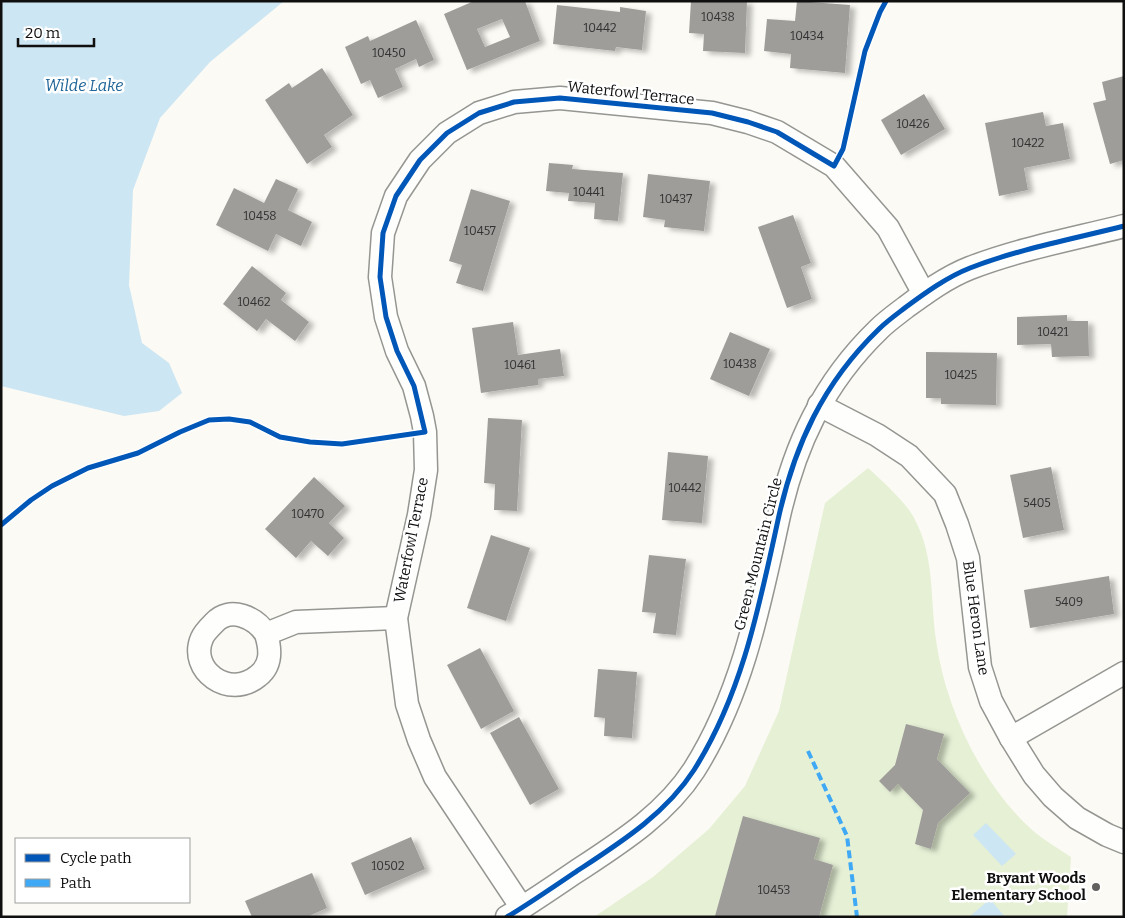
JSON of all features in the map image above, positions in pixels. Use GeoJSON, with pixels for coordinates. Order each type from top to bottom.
{"type":"FeatureCollection","features":[{"type":"Feature","properties":{"kind":"street","name":"Waterfowl Terrace"},"geometry":{"type":"LineString","coordinates":[[514,912],[435,776],[406,704],[396,618],[419,515],[426,470],[424,432],[414,386],[397,351],[386,317],[380,277],[383,233],[396,196],[420,160],[446,133],[479,113],[514,102],[560,98],[712,113],[777,132],[834,166],[888,228],[924,294]]}},
{"type":"Feature","properties":{"kind":"street","name":"Green Mountain Circle"},"geometry":{"type":"LineString","coordinates":[[514,912],[592,862],[656,815],[693,771],[720,723],[737,682],[756,619],[779,517],[797,452],[819,405],[844,368],[880,328],[924,294],[967,269],[1002,257],[1124,226]]}},
{"type":"Feature","properties":{"kind":"street","name":"Blue Heron Lane"},"geometry":{"type":"LineString","coordinates":[[819,405],[877,435],[909,456],[945,494],[968,558],[980,667],[991,701],[1034,775],[1053,797],[1077,818],[1124,842]]}},
{"type":"Feature","properties":{"kind":"street"},"geometry":{"type":"LineString","coordinates":[[266,634],[296,622],[396,618]]}},
{"type":"Feature","properties":{"kind":"street"},"geometry":{"type":"LineString","coordinates":[[1011,738],[1124,673]]}},
{"type":"Feature","properties":{"kind":"green space"},"geometry":{"type":"Polygon","coordinates":[[[868,468],[905,505],[921,532],[929,562],[934,624],[941,665],[947,691],[968,742],[996,789],[1013,810],[1031,829],[1071,857],[1067,917],[594,917],[653,877],[709,829],[745,786],[779,711],[825,503],[868,468]]]}},
{"type":"Feature","properties":{"kind":"water","name":"Wilde Lake"},"geometry":{"type":"Polygon","coordinates":[[[1,1],[284,1],[210,62],[160,118],[133,190],[129,285],[142,343],[169,363],[182,393],[159,411],[124,416],[1,386],[1,1]]]}},
{"type":"Feature","properties":{"kind":"water"},"geometry":{"type":"Polygon","coordinates":[[[986,823],[1016,854],[1002,866],[973,835],[986,823]]]}},
{"type":"Feature","properties":{"kind":"water"},"geometry":{"type":"Polygon","coordinates":[[[990,899],[1005,917],[969,917],[990,899]]]}},
{"type":"Feature","properties":{"kind":"building"},"geometry":{"type":"Polygon","coordinates":[[[474,1],[525,1],[540,41],[467,70],[444,14],[474,1]],[[502,19],[477,29],[485,47],[510,37],[502,19]]]}},
{"type":"Feature","properties":{"kind":"building"},"geometry":{"type":"Polygon","coordinates":[[[691,1],[747,1],[745,53],[703,51],[704,34],[689,33],[691,1]]]}},
{"type":"Feature","properties":{"kind":"building"},"geometry":{"type":"Polygon","coordinates":[[[797,1],[850,5],[845,73],[790,68],[791,54],[764,51],[767,19],[795,21],[797,1]]]}},
{"type":"Feature","properties":{"kind":"building"},"geometry":{"type":"Polygon","coordinates":[[[557,5],[620,12],[620,7],[646,11],[642,50],[616,47],[615,51],[553,44],[557,5]]]}},
{"type":"Feature","properties":{"kind":"building"},"geometry":{"type":"Polygon","coordinates":[[[416,20],[434,60],[419,67],[416,59],[395,69],[403,87],[378,98],[370,80],[361,84],[345,47],[368,36],[370,41],[416,20]]]}},
{"type":"Feature","properties":{"kind":"building"},"geometry":{"type":"Polygon","coordinates":[[[322,68],[353,115],[324,135],[332,147],[307,164],[265,100],[289,83],[292,88],[322,68]]]}},
{"type":"Feature","properties":{"kind":"building"},"geometry":{"type":"Polygon","coordinates":[[[1124,76],[1124,160],[1110,164],[1093,103],[1106,100],[1102,82],[1124,76]]]}},
{"type":"Feature","properties":{"kind":"building"},"geometry":{"type":"Polygon","coordinates":[[[924,94],[945,129],[901,155],[881,120],[924,94]]]}},
{"type":"Feature","properties":{"kind":"building"},"geometry":{"type":"Polygon","coordinates":[[[1043,112],[1046,126],[1063,123],[1070,159],[1024,168],[1028,190],[999,196],[985,123],[1043,112]]]}},
{"type":"Feature","properties":{"kind":"building"},"geometry":{"type":"Polygon","coordinates":[[[549,163],[573,165],[572,169],[623,173],[618,221],[594,219],[595,203],[568,201],[569,193],[546,191],[549,163]]]}},
{"type":"Feature","properties":{"kind":"building"},"geometry":{"type":"Polygon","coordinates":[[[648,174],[710,181],[704,231],[664,227],[665,220],[643,217],[648,174]]]}},
{"type":"Feature","properties":{"kind":"building"},"geometry":{"type":"Polygon","coordinates":[[[276,179],[298,189],[288,210],[312,222],[301,246],[276,234],[268,251],[216,225],[234,188],[264,203],[276,179]]]}},
{"type":"Feature","properties":{"kind":"building"},"geometry":{"type":"Polygon","coordinates":[[[471,189],[510,201],[483,291],[456,283],[462,265],[449,261],[471,189]]]}},
{"type":"Feature","properties":{"kind":"building"},"geometry":{"type":"Polygon","coordinates":[[[793,215],[811,263],[801,267],[812,299],[787,308],[758,227],[793,215]]]}},
{"type":"Feature","properties":{"kind":"building"},"geometry":{"type":"Polygon","coordinates":[[[252,266],[286,293],[281,300],[309,322],[295,341],[266,319],[257,331],[223,304],[252,266]]]}},
{"type":"Feature","properties":{"kind":"building"},"geometry":{"type":"Polygon","coordinates":[[[1067,315],[1067,321],[1088,321],[1089,356],[1052,357],[1051,344],[1017,345],[1017,317],[1067,315]]]}},
{"type":"Feature","properties":{"kind":"building"},"geometry":{"type":"Polygon","coordinates":[[[513,322],[518,355],[560,349],[564,376],[538,379],[538,385],[481,393],[472,328],[513,322]]]}},
{"type":"Feature","properties":{"kind":"building"},"geometry":{"type":"Polygon","coordinates":[[[730,332],[770,349],[749,396],[710,379],[730,332]]]}},
{"type":"Feature","properties":{"kind":"building"},"geometry":{"type":"Polygon","coordinates":[[[926,352],[997,353],[996,405],[941,404],[941,398],[926,398],[926,352]]]}},
{"type":"Feature","properties":{"kind":"building"},"geometry":{"type":"Polygon","coordinates":[[[488,418],[522,420],[517,511],[494,510],[495,484],[484,483],[488,418]]]}},
{"type":"Feature","properties":{"kind":"building"},"geometry":{"type":"Polygon","coordinates":[[[668,452],[708,456],[702,523],[662,520],[668,452]]]}},
{"type":"Feature","properties":{"kind":"building"},"geometry":{"type":"Polygon","coordinates":[[[1051,467],[1064,530],[1023,538],[1010,475],[1051,467]]]}},
{"type":"Feature","properties":{"kind":"building"},"geometry":{"type":"Polygon","coordinates":[[[314,477],[345,506],[329,523],[344,538],[328,556],[311,541],[296,558],[265,529],[314,477]]]}},
{"type":"Feature","properties":{"kind":"building"},"geometry":{"type":"Polygon","coordinates":[[[491,535],[530,548],[506,621],[467,608],[491,535]]]}},
{"type":"Feature","properties":{"kind":"building"},"geometry":{"type":"Polygon","coordinates":[[[649,555],[686,559],[676,635],[653,633],[656,613],[642,612],[649,555]]]}},
{"type":"Feature","properties":{"kind":"building"},"geometry":{"type":"Polygon","coordinates":[[[1109,576],[1114,614],[1030,628],[1024,590],[1109,576]]]}},
{"type":"Feature","properties":{"kind":"building"},"geometry":{"type":"Polygon","coordinates":[[[480,648],[514,711],[481,729],[447,665],[480,648]]]}},
{"type":"Feature","properties":{"kind":"building"},"geometry":{"type":"Polygon","coordinates":[[[598,669],[637,672],[632,738],[604,736],[605,718],[594,717],[598,669]]]}},
{"type":"Feature","properties":{"kind":"building"},"geometry":{"type":"Polygon","coordinates":[[[519,717],[559,789],[530,805],[490,733],[519,717]]]}},
{"type":"Feature","properties":{"kind":"building"},"geometry":{"type":"Polygon","coordinates":[[[906,724],[944,734],[937,759],[970,793],[938,823],[931,849],[915,844],[923,810],[898,784],[890,792],[879,781],[895,765],[906,724]]]}},
{"type":"Feature","properties":{"kind":"building"},"geometry":{"type":"Polygon","coordinates":[[[743,816],[820,838],[814,859],[833,865],[819,917],[715,916],[743,816]]]}},
{"type":"Feature","properties":{"kind":"building"},"geometry":{"type":"Polygon","coordinates":[[[411,837],[425,869],[365,895],[351,863],[411,837]]]}},
{"type":"Feature","properties":{"kind":"building"},"geometry":{"type":"Polygon","coordinates":[[[312,873],[327,908],[307,917],[252,917],[245,901],[312,873]]]}},
{"type":"Feature","properties":{"kind":"marked path"},"geometry":{"type":"LineString","coordinates":[[808,751],[847,836],[857,917]]}},
{"type":"Feature","properties":{"kind":"cycle path"},"geometry":{"type":"LineString","coordinates":[[1,525],[31,500],[52,486],[88,468],[138,453],[209,420],[229,419],[250,422],[280,437],[310,442],[342,444],[425,432],[414,386],[397,351],[386,317],[380,277],[383,233],[396,196],[420,160],[447,133],[479,113],[514,102],[560,98],[712,113],[777,132],[834,166],[843,149],[865,51],[886,1]]}},
{"type":"Feature","properties":{"kind":"cycle path"},"geometry":{"type":"LineString","coordinates":[[507,917],[640,828],[669,801],[694,770],[711,741],[737,680],[756,617],[785,493],[802,441],[827,394],[859,350],[882,326],[896,315],[936,286],[961,272],[989,261],[1027,250],[1124,226]]}},
{"type":"Feature","properties":{"kind":"place","name":"Bryant Woods Elementary School"},"geometry":{"type":"Point","coordinates":[1096,887]}}]}
